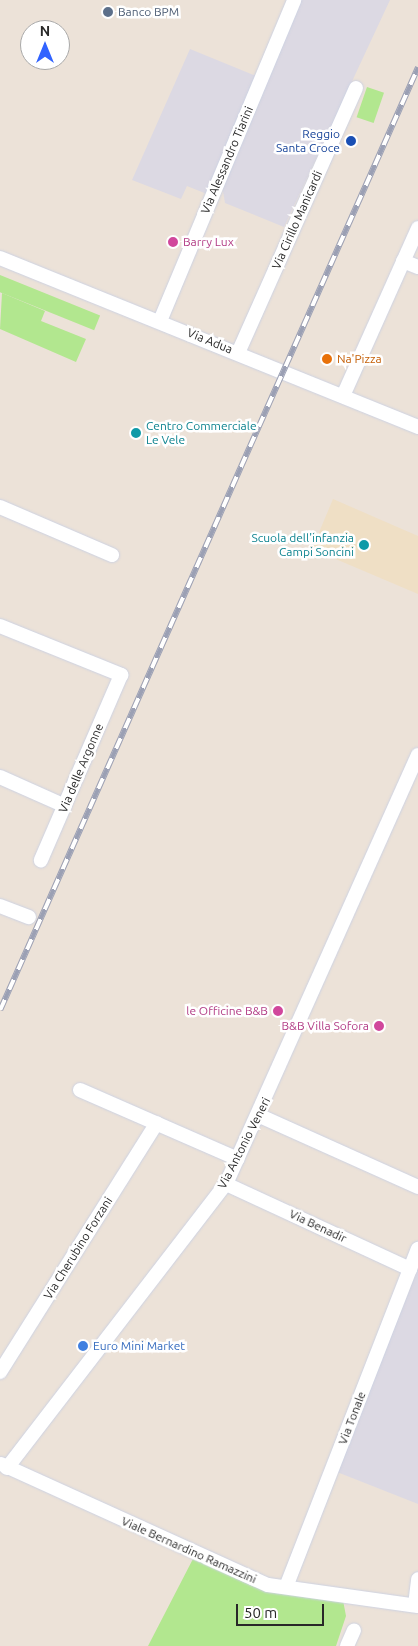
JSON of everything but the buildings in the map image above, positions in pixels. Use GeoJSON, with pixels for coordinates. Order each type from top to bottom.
{"type":"FeatureCollection","features":[{"type":"Feature","properties":{"kind":"street","name":"Via Alessandro Tiarini"},"geometry":{"type":"LineString","coordinates":[[160,320],[294,0]]}},
{"type":"Feature","properties":{"kind":"street","name":"Via Cirillo Manicardi"},"geometry":{"type":"LineString","coordinates":[[238,353],[356,88]]}},
{"type":"Feature","properties":{"kind":"street"},"geometry":{"type":"LineString","coordinates":[[343,396],[418,228]]}},
{"type":"Feature","properties":{"kind":"street","name":"Via Adua"},"geometry":{"type":"LineString","coordinates":[[0,258],[160,320],[418,427]]}},
{"type":"Feature","properties":{"kind":"street"},"geometry":{"type":"LineString","coordinates":[[403,261],[418,267]]}},
{"type":"Feature","properties":{"kind":"street"},"geometry":{"type":"LineString","coordinates":[[0,507],[112,555]]}},
{"type":"Feature","properties":{"kind":"street","name":"Via delle Argonne"},"geometry":{"type":"LineString","coordinates":[[0,626],[121,675],[41,860]]}},
{"type":"Feature","properties":{"kind":"street","name":"Via Antonio Veneri"},"geometry":{"type":"LineString","coordinates":[[4,1466],[226,1184],[260,1116],[413,777],[418,755]]}},
{"type":"Feature","properties":{"kind":"street"},"geometry":{"type":"LineString","coordinates":[[0,777],[64,806]]}},
{"type":"Feature","properties":{"kind":"street"},"geometry":{"type":"LineString","coordinates":[[0,906],[29,917]]}},
{"type":"Feature","properties":{"kind":"street"},"geometry":{"type":"LineString","coordinates":[[80,1090],[238,1158]]}},
{"type":"Feature","properties":{"kind":"street"},"geometry":{"type":"LineString","coordinates":[[260,1116],[418,1187]]}},
{"type":"Feature","properties":{"kind":"street","name":"Via Cherubino Forzani"},"geometry":{"type":"LineString","coordinates":[[0,1372],[156,1123]]}},
{"type":"Feature","properties":{"kind":"street","name":"Via Benadir"},"geometry":{"type":"LineString","coordinates":[[226,1184],[410,1268]]}},
{"type":"Feature","properties":{"kind":"street","name":"Via Tonale"},"geometry":{"type":"LineString","coordinates":[[286,1587],[418,1249]]}},
{"type":"Feature","properties":{"kind":"street","name":"Viale Bernardino Ramazzini"},"geometry":{"type":"LineString","coordinates":[[4,1466],[254,1580],[286,1587],[417,1605]]}},
{"type":"Feature","properties":{"kind":"street"},"geometry":{"type":"LineString","coordinates":[[417,1605],[418,1580]]}},
{"type":"Feature","properties":{"kind":"street"},"geometry":{"type":"LineString","coordinates":[[347,1646],[354,1630]]}},
{"type":"Feature","properties":{"kind":"shaded area"},"geometry":{"type":"Polygon","coordinates":[[[295,0],[390,0],[284,227],[225,203],[222,185],[295,0]]]}},
{"type":"Feature","properties":{"kind":"shaded area"},"geometry":{"type":"Polygon","coordinates":[[[190,49],[256,76],[207,194],[187,186],[181,199],[132,180],[190,49]]]}},
{"type":"Feature","properties":{"kind":"shaded area"},"geometry":{"type":"Polygon","coordinates":[[[333,499],[418,536],[418,594],[312,549],[333,499]]]}},
{"type":"Feature","properties":{"kind":"shaded area"},"geometry":{"type":"Polygon","coordinates":[[[418,1269],[418,1504],[337,1472],[418,1269]]]}},
{"type":"Feature","properties":{"kind":"green space"},"geometry":{"type":"Polygon","coordinates":[[[367,87],[384,93],[374,123],[357,117],[367,87]]]}},
{"type":"Feature","properties":{"kind":"green space"},"geometry":{"type":"Polygon","coordinates":[[[0,275],[100,315],[94,330],[0,292],[0,275]]]}},
{"type":"Feature","properties":{"kind":"green space"},"geometry":{"type":"Polygon","coordinates":[[[2,293],[45,311],[41,321],[86,339],[76,362],[0,329],[2,293]]]}},
{"type":"Feature","properties":{"kind":"green space"},"geometry":{"type":"Polygon","coordinates":[[[195,1555],[254,1580],[342,1595],[346,1616],[336,1646],[148,1646],[195,1555]]]}},
{"type":"Feature","properties":{"kind":"railway"},"geometry":{"type":"LineString","coordinates":[[0,1010],[418,67]]}},
{"type":"Feature","properties":{"kind":"place","name":"Banco BPM"},"geometry":{"type":"Point","coordinates":[108,12]}},
{"type":"Feature","properties":{"kind":"place","name":"Reggio Santa Croce"},"geometry":{"type":"Point","coordinates":[351,141]}},
{"type":"Feature","properties":{"kind":"place","name":"Barry Lux"},"geometry":{"type":"Point","coordinates":[173,242]}},
{"type":"Feature","properties":{"kind":"place","name":"Na'Pizza"},"geometry":{"type":"Point","coordinates":[327,359]}},
{"type":"Feature","properties":{"kind":"place","name":"Centro Commerciale Le Vele"},"geometry":{"type":"Point","coordinates":[136,433]}},
{"type":"Feature","properties":{"kind":"place","name":"Scuola dell'infanzia Campi Soncini"},"geometry":{"type":"Point","coordinates":[364,545]}},
{"type":"Feature","properties":{"kind":"place","name":"le Officine B&B"},"geometry":{"type":"Point","coordinates":[278,1011]}},
{"type":"Feature","properties":{"kind":"place","name":"B&B Villa Sofora"},"geometry":{"type":"Point","coordinates":[379,1026]}},
{"type":"Feature","properties":{"kind":"place","name":"Euro Mini Market"},"geometry":{"type":"Point","coordinates":[83,1346]}}]}
